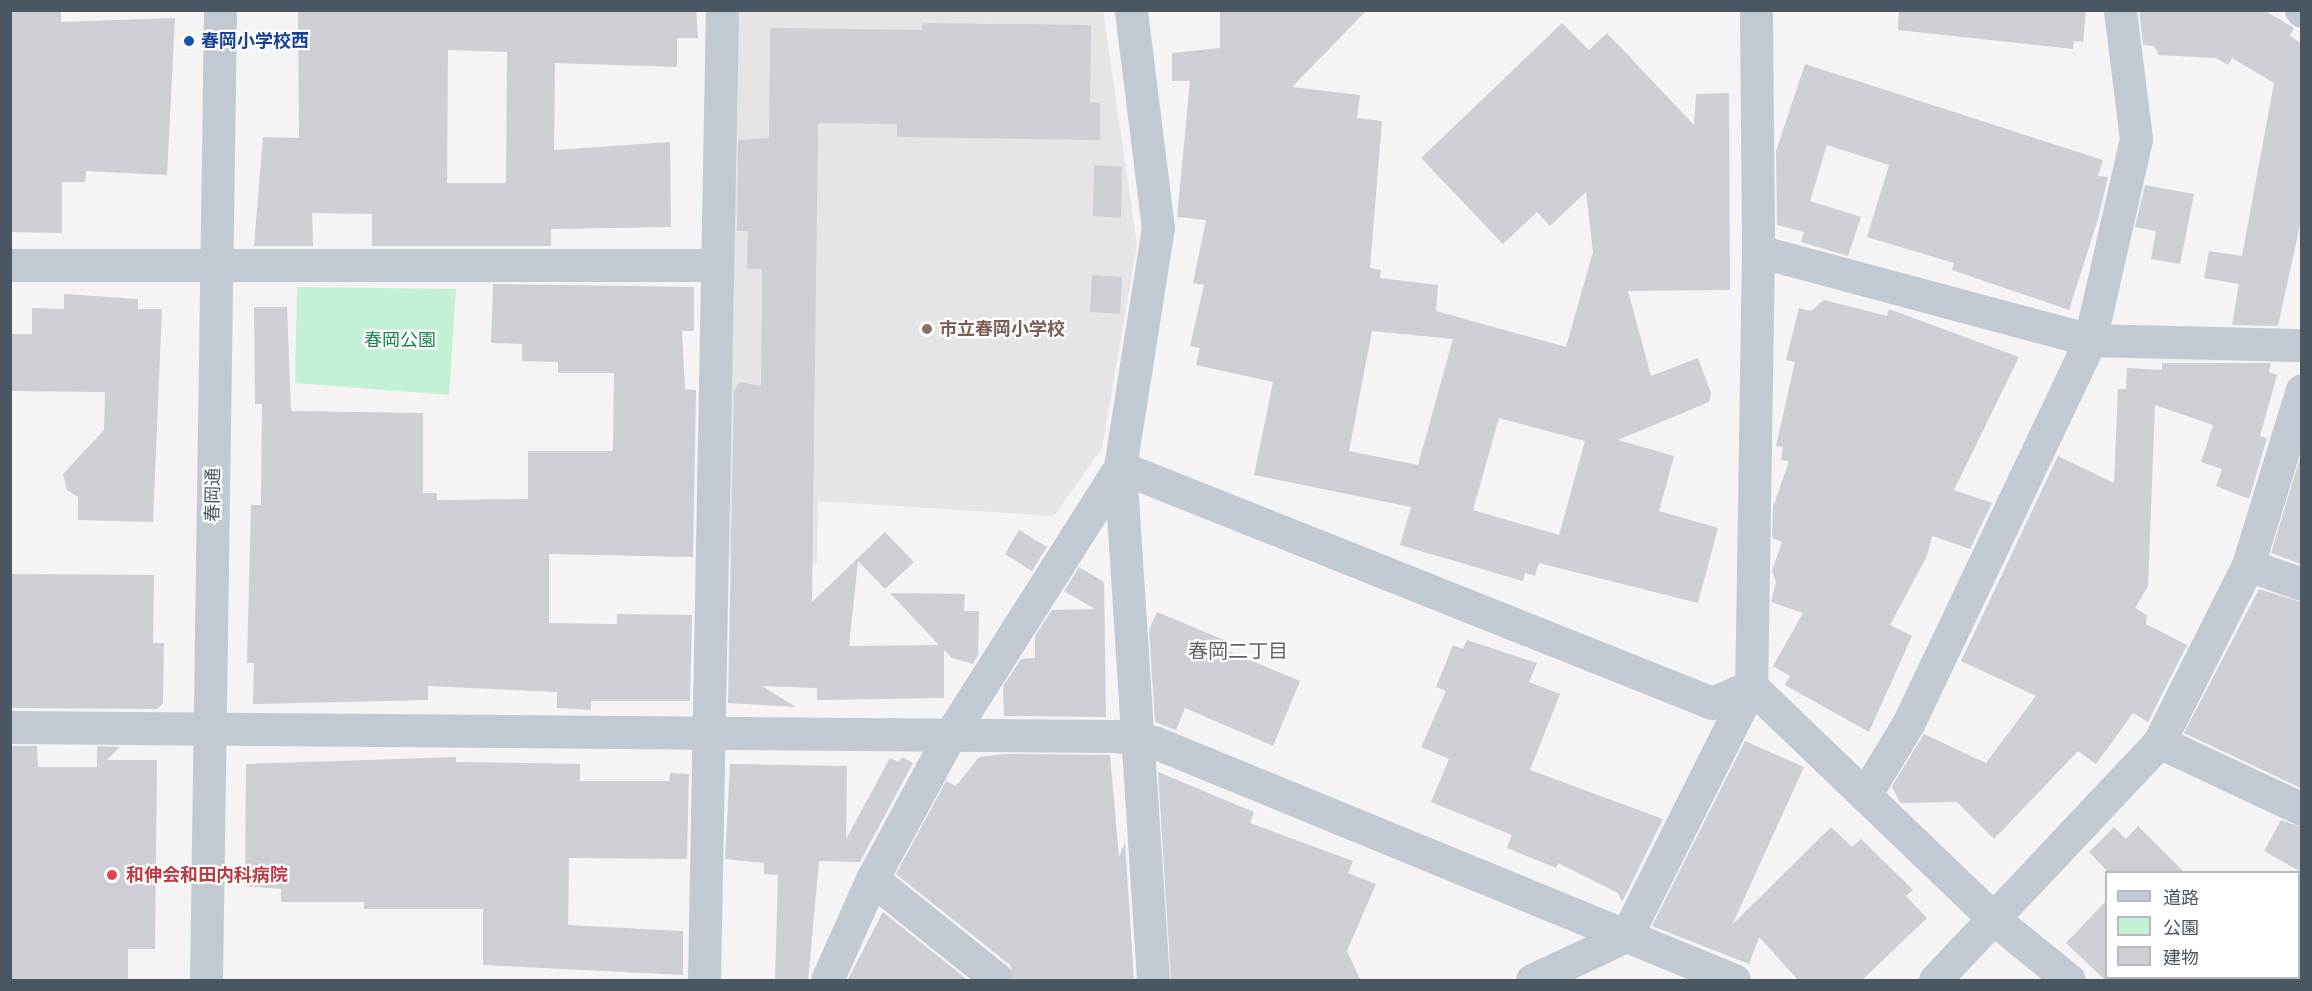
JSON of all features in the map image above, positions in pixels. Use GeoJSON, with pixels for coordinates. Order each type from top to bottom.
{"type":"FeatureCollection","features":[{"type":"Feature","properties":{"kind":"street","name":"春岡通"},"geometry":{"type":"LineString","coordinates":[[206,981],[220,10]]}},
{"type":"Feature","properties":{"kind":"street"},"geometry":{"type":"LineString","coordinates":[[704,981],[722,10]]}},
{"type":"Feature","properties":{"kind":"street"},"geometry":{"type":"LineString","coordinates":[[1131,10],[1158,228],[1120,467],[1134,740],[1153,981]]}},
{"type":"Feature","properties":{"kind":"street"},"geometry":{"type":"LineString","coordinates":[[1532,981],[1626,936],[1751,686],[1758,251],[1755,10]]}},
{"type":"Feature","properties":{"kind":"street"},"geometry":{"type":"LineString","coordinates":[[1865,795],[1909,722],[2090,340],[2136,139],[2120,10]]}},
{"type":"Feature","properties":{"kind":"street"},"geometry":{"type":"LineString","coordinates":[[1758,251],[2090,340],[2301,345]]}},
{"type":"Feature","properties":{"kind":"street"},"geometry":{"type":"LineString","coordinates":[[10,265],[717,265]]}},
{"type":"Feature","properties":{"kind":"street"},"geometry":{"type":"LineString","coordinates":[[1935,981],[1995,920],[2159,742],[2248,565],[2301,390]]}},
{"type":"Feature","properties":{"kind":"street"},"geometry":{"type":"LineString","coordinates":[[1120,467],[1712,703],[1751,686]]}},
{"type":"Feature","properties":{"kind":"street"},"geometry":{"type":"LineString","coordinates":[[827,981],[872,879],[950,735],[1120,467]]}},
{"type":"Feature","properties":{"kind":"street"},"geometry":{"type":"LineString","coordinates":[[2248,565],[2301,585]]}},
{"type":"Feature","properties":{"kind":"street"},"geometry":{"type":"LineString","coordinates":[[1751,686],[1995,920],[2069,981]]}},
{"type":"Feature","properties":{"kind":"street"},"geometry":{"type":"LineString","coordinates":[[10,727],[210,731],[950,735],[1154,742],[1734,981]]}},
{"type":"Feature","properties":{"kind":"street"},"geometry":{"type":"LineString","coordinates":[[2159,742],[2301,809]]}},
{"type":"Feature","properties":{"kind":"street"},"geometry":{"type":"LineString","coordinates":[[872,879],[998,981]]}},
{"type":"Feature","properties":{"kind":"shaded area","name":"市立春岡小学校"},"geometry":{"type":"Polygon","coordinates":[[[732,11],[1103,11],[1137,245],[1102,448],[1054,516],[818,501],[817,563],[729,558],[732,11]]]}},
{"type":"Feature","properties":{"kind":"green space","name":"春岡公園"},"geometry":{"type":"Polygon","coordinates":[[[297,287],[456,289],[449,395],[295,383],[297,287]]]}},
{"type":"Feature","properties":{"kind":"building"},"geometry":{"type":"Polygon","coordinates":[[[10,10],[61,10],[61,22],[175,18],[167,175],[86,171],[85,182],[62,182],[62,233],[10,232],[10,10]]]}},
{"type":"Feature","properties":{"kind":"building"},"geometry":{"type":"Polygon","coordinates":[[[298,10],[696,10],[698,38],[677,38],[677,67],[555,63],[554,150],[670,142],[671,227],[551,229],[551,246],[372,246],[372,214],[312,213],[313,246],[254,246],[263,137],[299,138],[298,10]],[[448,50],[447,183],[506,183],[507,52],[448,50]]]}},
{"type":"Feature","properties":{"kind":"building"},"geometry":{"type":"Polygon","coordinates":[[[1220,10],[1367,10],[1292,87],[1360,95],[1357,118],[1382,121],[1370,268],[1381,270],[1380,278],[1438,285],[1436,311],[1566,347],[1593,252],[1586,192],[1550,226],[1537,212],[1503,244],[1421,158],[1562,23],[1589,50],[1607,33],[1694,125],[1696,94],[1729,93],[1730,290],[1628,291],[1651,376],[1698,358],[1711,393],[1709,402],[1618,440],[1674,456],[1659,511],[1718,528],[1698,603],[1539,563],[1535,576],[1525,573],[1523,581],[1400,545],[1411,507],[1254,475],[1273,382],[1196,365],[1200,348],[1190,346],[1204,285],[1193,283],[1206,220],[1177,217],[1190,81],[1172,81],[1172,53],[1220,48],[1220,10]],[[1372,331],[1349,451],[1418,465],[1453,339],[1372,331]],[[1499,418],[1473,510],[1559,535],[1585,441],[1499,418]]]}},
{"type":"Feature","properties":{"kind":"building"},"geometry":{"type":"Polygon","coordinates":[[[1899,10],[2086,10],[2083,42],[2074,41],[2073,49],[1898,30],[1899,10]]]}},
{"type":"Feature","properties":{"kind":"building"},"geometry":{"type":"Polygon","coordinates":[[[2139,10],[2264,10],[2294,28],[2290,36],[2301,43],[2301,220],[2278,326],[2232,325],[2239,284],[2204,278],[2209,251],[2242,256],[2274,83],[2232,58],[2228,65],[2216,58],[2159,55],[2154,46],[2143,45],[2139,10]]]}},
{"type":"Feature","properties":{"kind":"building"},"geometry":{"type":"Polygon","coordinates":[[[922,23],[1091,25],[1090,102],[1100,103],[1100,140],[897,137],[897,124],[818,123],[812,602],[885,532],[914,562],[885,589],[858,561],[849,646],[939,645],[890,593],[965,594],[964,611],[979,611],[978,655],[973,664],[952,658],[944,650],[944,698],[817,700],[817,688],[762,686],[796,707],[728,703],[734,390],[740,382],[761,386],[762,269],[747,269],[748,231],[737,231],[738,140],[769,138],[770,28],[922,30],[922,23]]]}},
{"type":"Feature","properties":{"kind":"building"},"geometry":{"type":"Polygon","coordinates":[[[1805,64],[2103,160],[2098,176],[2108,177],[2098,219],[2069,310],[1952,270],[1954,263],[1867,237],[1889,165],[1827,145],[1810,201],[1861,217],[1848,256],[1801,242],[1804,232],[1777,225],[1776,151],[1805,64]]]}},
{"type":"Feature","properties":{"kind":"building"},"geometry":{"type":"Polygon","coordinates":[[[1094,165],[1122,167],[1121,218],[1093,216],[1094,165]]]}},
{"type":"Feature","properties":{"kind":"building"},"geometry":{"type":"Polygon","coordinates":[[[2145,185],[2194,194],[2180,264],[2151,259],[2156,231],[2135,227],[2145,185]]]}},
{"type":"Feature","properties":{"kind":"building"},"geometry":{"type":"Polygon","coordinates":[[[1092,275],[1122,277],[1120,314],[1090,312],[1092,275]]]}},
{"type":"Feature","properties":{"kind":"building"},"geometry":{"type":"Polygon","coordinates":[[[493,284],[694,287],[694,331],[682,331],[685,389],[696,390],[693,557],[549,554],[549,623],[617,624],[617,614],[692,615],[690,701],[591,701],[591,710],[557,708],[557,692],[428,686],[428,700],[253,704],[254,663],[247,663],[251,505],[261,505],[262,404],[255,404],[254,307],[287,307],[291,411],[423,413],[423,493],[437,493],[437,500],[528,499],[528,451],[613,451],[614,373],[558,373],[558,362],[522,361],[522,344],[491,343],[493,284]]]}},
{"type":"Feature","properties":{"kind":"building"},"geometry":{"type":"Polygon","coordinates":[[[64,294],[138,299],[138,309],[162,309],[153,522],[78,520],[78,497],[67,490],[63,474],[104,430],[105,392],[10,391],[10,334],[32,334],[32,308],[64,309],[64,294]]]}},
{"type":"Feature","properties":{"kind":"building"},"geometry":{"type":"Polygon","coordinates":[[[1824,300],[1887,316],[1889,309],[2019,357],[1954,490],[1992,503],[1970,549],[1932,536],[1927,556],[1890,625],[1912,636],[1869,732],[1785,685],[1790,676],[1773,666],[1803,613],[1771,602],[1776,582],[1772,571],[1782,542],[1772,538],[1773,507],[1789,461],[1781,460],[1783,447],[1776,446],[1795,362],[1786,360],[1799,308],[1811,311],[1824,300]]]}},
{"type":"Feature","properties":{"kind":"building"},"geometry":{"type":"Polygon","coordinates":[[[2162,363],[2271,363],[2269,372],[2277,375],[2260,436],[2267,438],[2249,499],[2216,486],[2222,469],[2201,462],[2213,425],[2155,405],[2148,586],[2135,608],[2147,615],[2146,624],[2187,645],[2148,722],[2133,713],[2096,764],[2078,751],[1994,839],[1957,802],[1900,803],[1892,786],[1924,734],[1986,763],[2036,696],[1961,661],[2058,456],[2114,483],[2118,389],[2126,389],[2127,368],[2162,370],[2162,363]]]}},
{"type":"Feature","properties":{"kind":"building"},"geometry":{"type":"Polygon","coordinates":[[[2301,455],[2301,564],[2271,553],[2301,455]]]}},
{"type":"Feature","properties":{"kind":"building"},"geometry":{"type":"Polygon","coordinates":[[[1019,530],[1047,547],[1032,571],[1005,554],[1019,530]]]}},
{"type":"Feature","properties":{"kind":"building"},"geometry":{"type":"Polygon","coordinates":[[[1079,567],[1104,582],[1106,717],[1004,716],[1003,686],[1021,659],[1035,658],[1035,636],[1052,610],[1095,609],[1064,591],[1079,567]]]}},
{"type":"Feature","properties":{"kind":"building"},"geometry":{"type":"Polygon","coordinates":[[[10,574],[154,575],[153,643],[164,643],[163,703],[157,709],[10,708],[10,574]]]}},
{"type":"Feature","properties":{"kind":"building"},"geometry":{"type":"Polygon","coordinates":[[[2259,589],[2301,602],[2301,788],[2184,733],[2259,589]]]}},
{"type":"Feature","properties":{"kind":"building"},"geometry":{"type":"Polygon","coordinates":[[[1157,612],[1229,642],[1226,650],[1300,681],[1273,746],[1185,708],[1176,730],[1155,722],[1149,630],[1157,612]]]}},
{"type":"Feature","properties":{"kind":"building"},"geometry":{"type":"Polygon","coordinates":[[[1467,640],[1537,663],[1529,682],[1560,694],[1530,770],[1663,819],[1622,902],[1618,893],[1558,863],[1556,868],[1507,848],[1512,835],[1431,802],[1449,759],[1421,747],[1446,691],[1436,687],[1453,645],[1463,649],[1467,640]]]}},
{"type":"Feature","properties":{"kind":"building"},"geometry":{"type":"Polygon","coordinates":[[[1745,741],[1804,767],[1732,925],[1831,827],[1852,847],[1861,839],[1913,890],[1906,896],[1927,918],[1861,981],[1799,981],[1759,937],[1749,964],[1652,926],[1745,741]]]}},
{"type":"Feature","properties":{"kind":"building"},"geometry":{"type":"Polygon","coordinates":[[[10,746],[37,746],[38,767],[97,767],[97,746],[120,747],[107,760],[157,760],[155,949],[128,949],[128,981],[10,981],[10,746]]]}},
{"type":"Feature","properties":{"kind":"building"},"geometry":{"type":"Polygon","coordinates":[[[1005,754],[1110,755],[1119,857],[1125,842],[1134,981],[1016,981],[1010,965],[896,874],[946,781],[956,786],[979,757],[1005,754]]]}},
{"type":"Feature","properties":{"kind":"building"},"geometry":{"type":"Polygon","coordinates":[[[456,757],[456,762],[580,764],[580,781],[669,781],[670,773],[689,774],[687,859],[569,858],[568,925],[683,931],[683,975],[483,965],[483,909],[364,909],[364,902],[281,902],[281,889],[245,886],[246,764],[456,757]]]}},
{"type":"Feature","properties":{"kind":"building"},"geometry":{"type":"Polygon","coordinates":[[[902,757],[913,763],[860,862],[819,861],[808,981],[775,981],[778,875],[764,874],[764,863],[725,859],[730,764],[847,766],[846,839],[890,758],[899,762],[902,757]]]}},
{"type":"Feature","properties":{"kind":"building"},"geometry":{"type":"Polygon","coordinates":[[[1158,772],[1254,812],[1250,823],[1353,861],[1348,873],[1376,884],[1347,951],[1361,981],[1171,981],[1158,772]]]}},
{"type":"Feature","properties":{"kind":"building"},"geometry":{"type":"Polygon","coordinates":[[[2281,820],[2301,827],[2301,872],[2264,851],[2281,820]]]}},
{"type":"Feature","properties":{"kind":"building"},"geometry":{"type":"Polygon","coordinates":[[[2138,826],[2183,871],[2107,871],[2089,852],[2114,827],[2126,839],[2138,826]]]}},
{"type":"Feature","properties":{"kind":"building"},"geometry":{"type":"Polygon","coordinates":[[[2105,902],[2106,981],[2066,943],[2105,902]]]}},
{"type":"Feature","properties":{"kind":"building"},"geometry":{"type":"Polygon","coordinates":[[[883,912],[969,981],[847,981],[883,912]]]}},
{"type":"Feature","properties":{"kind":"place","name":"春岡小学校西"},"geometry":{"type":"Point","coordinates":[189,41]}},
{"type":"Feature","properties":{"kind":"place","name":"市立春岡小学校"},"geometry":{"type":"Point","coordinates":[927,329]}},
{"type":"Feature","properties":{"kind":"place","name":"和伸会和田内科病院"},"geometry":{"type":"Point","coordinates":[112,875]}},
{"type":"Feature","properties":{"kind":"district","name":"春岡二丁目"},"geometry":{"type":"Point","coordinates":[1238,651]}}]}
